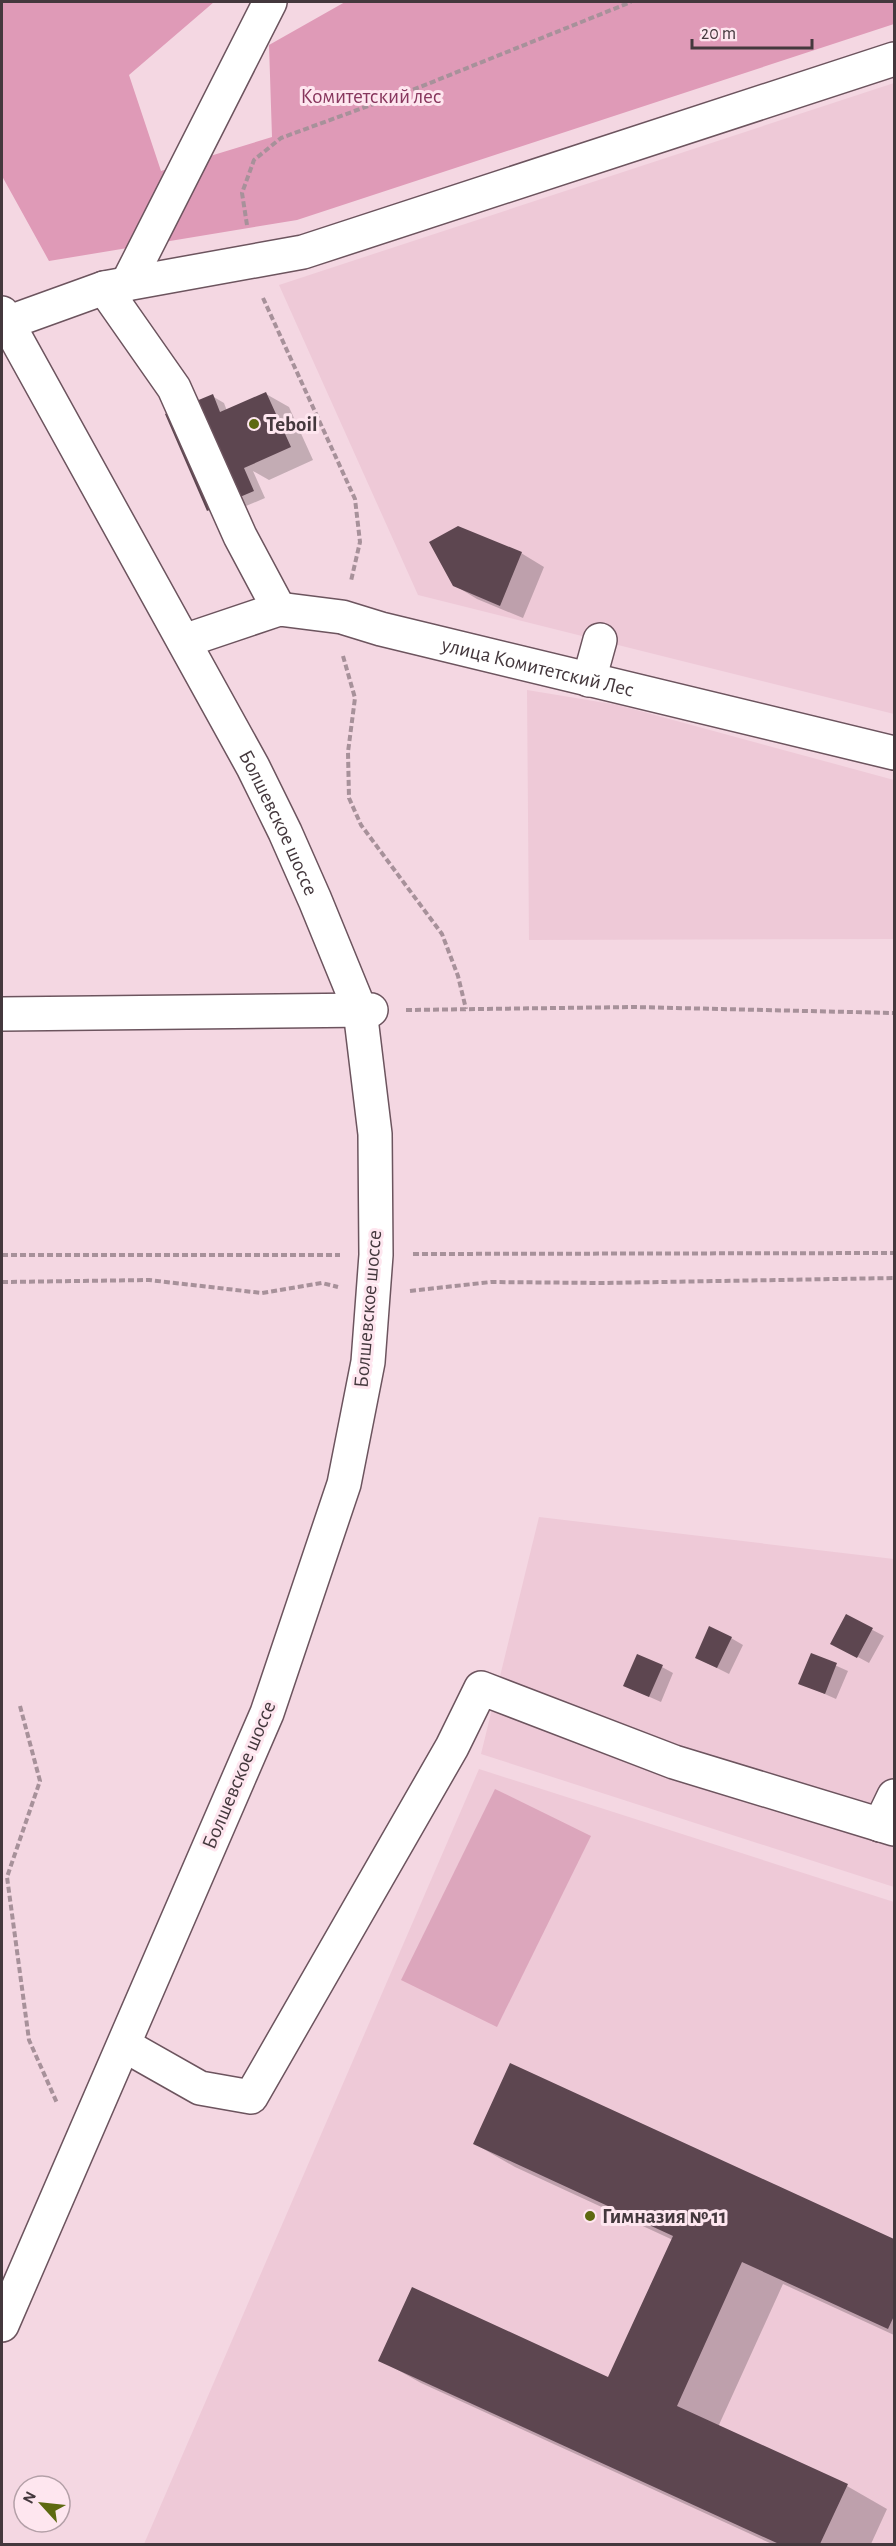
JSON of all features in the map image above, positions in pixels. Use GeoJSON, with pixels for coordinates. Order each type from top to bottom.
{"type":"FeatureCollection","features":[{"type":"Feature","properties":{"kind":"main road"},"geometry":{"type":"LineString","coordinates":[[116,286],[270,2]]}},
{"type":"Feature","properties":{"kind":"main road"},"geometry":{"type":"LineString","coordinates":[[4,318],[116,286],[303,252],[894,59]]}},
{"type":"Feature","properties":{"kind":"main road"},"geometry":{"type":"LineString","coordinates":[[116,286],[174,388],[240,536],[279,609]]}},
{"type":"Feature","properties":{"kind":"main road","name":"Болшевское шоссе"},"geometry":{"type":"LineString","coordinates":[[2,2325],[267,1713],[344,1484],[368,1362],[376,1254],[375,1134],[366,1010],[285,832],[184,641],[4,318]]}},
{"type":"Feature","properties":{"kind":"main road","name":"улица Комитетский Лес"},"geometry":{"type":"LineString","coordinates":[[184,641],[279,609],[342,617],[589,680],[894,753]]}},
{"type":"Feature","properties":{"kind":"main road"},"geometry":{"type":"LineString","coordinates":[[589,680],[600,640]]}},
{"type":"Feature","properties":{"kind":"main road"},"geometry":{"type":"LineString","coordinates":[[2,1014],[366,1010]]}},
{"type":"Feature","properties":{"kind":"main road"},"geometry":{"type":"LineString","coordinates":[[124,2045],[200,2088],[251,2097],[452,1747],[481,1688],[674,1762],[890,1817]]}},
{"type":"Feature","properties":{"kind":"path"},"geometry":{"type":"LineString","coordinates":[[248,233],[242,193],[254,160],[281,138],[420,87],[631,2]]}},
{"type":"Feature","properties":{"kind":"path"},"geometry":{"type":"LineString","coordinates":[[258,287],[355,499],[360,542],[349,587]]}},
{"type":"Feature","properties":{"kind":"path"},"geometry":{"type":"LineString","coordinates":[[343,655],[355,698],[348,752],[349,798],[361,825],[442,934],[458,976],[466,1009]]}},
{"type":"Feature","properties":{"kind":"path"},"geometry":{"type":"LineString","coordinates":[[366,1010],[633,1007],[894,1013]]}},
{"type":"Feature","properties":{"kind":"path"},"geometry":{"type":"LineString","coordinates":[[2,1255],[894,1253]]}},
{"type":"Feature","properties":{"kind":"path"},"geometry":{"type":"LineString","coordinates":[[2,1282],[149,1280],[262,1293],[322,1283],[373,1295],[491,1282],[602,1283],[894,1278]]}},
{"type":"Feature","properties":{"kind":"path"},"geometry":{"type":"LineString","coordinates":[[20,1706],[40,1781],[6,1877],[29,2040],[77,2151]]}},
{"type":"Feature","properties":{"kind":"shaded area"},"geometry":{"type":"Polygon","coordinates":[[[894,83],[894,714],[418,595],[279,285],[894,83]]]}},
{"type":"Feature","properties":{"kind":"shaded area"},"geometry":{"type":"Polygon","coordinates":[[[527,690],[618,705],[894,780],[894,939],[529,940],[527,690]]]}},
{"type":"Feature","properties":{"kind":"shaded area"},"geometry":{"type":"Polygon","coordinates":[[[539,1517],[894,1559],[894,1887],[481,1754],[539,1517]]]}},
{"type":"Feature","properties":{"kind":"shaded area","name":"Гимназия № 11"},"geometry":{"type":"Polygon","coordinates":[[[479,1769],[894,1902],[894,2544],[144,2544],[479,1769]]]}},
{"type":"Feature","properties":{"kind":"shaded area"},"geometry":{"type":"Polygon","coordinates":[[[495,1789],[591,1836],[497,2027],[401,1980],[495,1789]]]}},
{"type":"Feature","properties":{"kind":"green space","name":"Комитетский лес"},"geometry":{"type":"Polygon","coordinates":[[[2,2],[214,2],[129,75],[161,171],[272,137],[269,45],[345,2],[894,2],[894,24],[297,220],[49,261],[2,176],[2,2]]]}},
{"type":"Feature","properties":{"kind":"building"},"geometry":{"type":"Polygon","coordinates":[[[266,392],[291,447],[244,468],[254,491],[207,511],[165,414],[213,394],[220,412],[266,392]]]}},
{"type":"Feature","properties":{"kind":"building"},"geometry":{"type":"Polygon","coordinates":[[[458,526],[522,552],[500,606],[453,586],[429,542],[458,526]]]}},
{"type":"Feature","properties":{"kind":"building"},"geometry":{"type":"Polygon","coordinates":[[[846,1614],[873,1628],[857,1658],[830,1644],[846,1614]]]}},
{"type":"Feature","properties":{"kind":"building"},"geometry":{"type":"Polygon","coordinates":[[[709,1626],[732,1637],[717,1668],[695,1658],[709,1626]]]}},
{"type":"Feature","properties":{"kind":"building"},"geometry":{"type":"Polygon","coordinates":[[[811,1653],[837,1663],[825,1694],[798,1684],[811,1653]]]}},
{"type":"Feature","properties":{"kind":"building"},"geometry":{"type":"Polygon","coordinates":[[[637,1654],[663,1665],[649,1697],[623,1686],[637,1654]]]}},
{"type":"Feature","properties":{"kind":"building"},"geometry":{"type":"Polygon","coordinates":[[[510,2063],[894,2239],[894,2316],[888,2329],[742,2262],[677,2406],[848,2484],[820,2544],[779,2544],[378,2361],[412,2287],[608,2377],[673,2236],[473,2144],[510,2063]]]}},
{"type":"Feature","properties":{"kind":"place","name":"Teboil"},"geometry":{"type":"Point","coordinates":[254,424]}},
{"type":"Feature","properties":{"kind":"place","name":"Гимназия № 11"},"geometry":{"type":"Point","coordinates":[590,2216]}}]}
